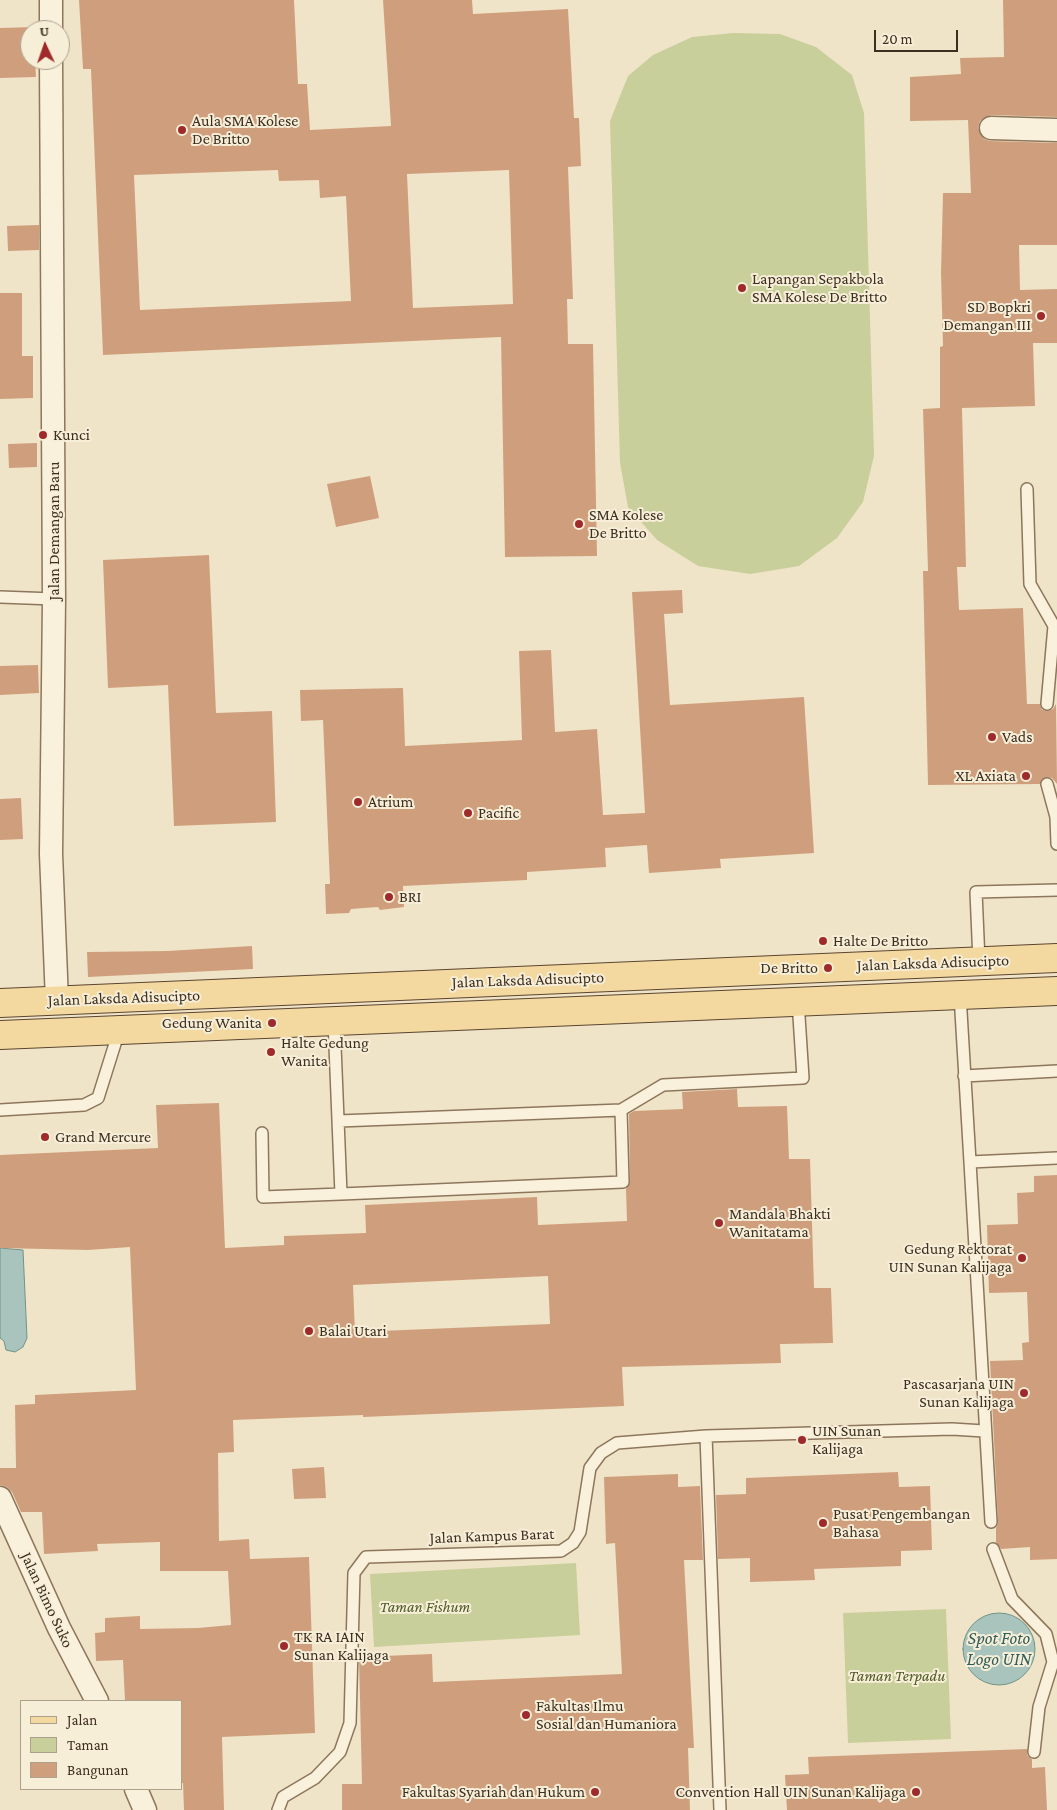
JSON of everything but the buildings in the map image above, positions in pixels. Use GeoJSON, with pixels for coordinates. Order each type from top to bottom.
{"type":"FeatureCollection","features":[{"type":"Feature","properties":{"kind":"main road","name":"Jalan Laksda Adisucipto"},"geometry":{"type":"LineString","coordinates":[[0,1003],[1057,958]]}},
{"type":"Feature","properties":{"kind":"main road"},"geometry":{"type":"LineString","coordinates":[[680,974],[682,1007]]}},
{"type":"Feature","properties":{"kind":"main road","name":"Jalan Laksda Adisucipto"},"geometry":{"type":"LineString","coordinates":[[0,1035],[1057,991]]}},
{"type":"Feature","properties":{"kind":"street"},"geometry":{"type":"LineString","coordinates":[[51,0],[51,20]]}},
{"type":"Feature","properties":{"kind":"street","name":"Jalan Demangan Baru"},"geometry":{"type":"LineString","coordinates":[[51,70],[54,599],[51,854],[57,1001]]}},
{"type":"Feature","properties":{"kind":"street"},"geometry":{"type":"LineString","coordinates":[[991,128],[1057,130]]}},
{"type":"Feature","properties":{"kind":"street","name":"Jalan Bimo Suko"},"geometry":{"type":"LineString","coordinates":[[0,1498],[59,1628],[96,1700]]}},
{"type":"Feature","properties":{"kind":"street"},"geometry":{"type":"LineString","coordinates":[[136,1790],[145,1810]]}},
{"type":"Feature","properties":{"kind":"lane"},"geometry":{"type":"LineString","coordinates":[[1026,489],[1030,584],[1054,626],[1047,704]]}},
{"type":"Feature","properties":{"kind":"lane"},"geometry":{"type":"LineString","coordinates":[[0,597],[54,599]]}},
{"type":"Feature","properties":{"kind":"lane"},"geometry":{"type":"LineString","coordinates":[[1047,784],[1056,817],[1057,844]]}},
{"type":"Feature","properties":{"kind":"lane"},"geometry":{"type":"LineString","coordinates":[[979,961],[976,892],[1057,890]]}},
{"type":"Feature","properties":{"kind":"lane"},"geometry":{"type":"LineString","coordinates":[[960,995],[984,1431],[991,1522]]}},
{"type":"Feature","properties":{"kind":"lane"},"geometry":{"type":"LineString","coordinates":[[339,1121],[621,1110],[663,1085],[803,1078],[798,1001]]}},
{"type":"Feature","properties":{"kind":"lane"},"geometry":{"type":"LineString","coordinates":[[334,1020],[341,1194]]}},
{"type":"Feature","properties":{"kind":"lane"},"geometry":{"type":"LineString","coordinates":[[0,1110],[84,1105],[98,1098],[119,1029]]}},
{"type":"Feature","properties":{"kind":"lane"},"geometry":{"type":"LineString","coordinates":[[964,1076],[1057,1070]]}},
{"type":"Feature","properties":{"kind":"lane"},"geometry":{"type":"LineString","coordinates":[[262,1133],[263,1197],[623,1182],[621,1110]]}},
{"type":"Feature","properties":{"kind":"lane"},"geometry":{"type":"LineString","coordinates":[[970,1162],[1057,1158]]}},
{"type":"Feature","properties":{"kind":"lane","name":"Jalan Kampus Barat"},"geometry":{"type":"LineString","coordinates":[[278,1810],[283,1797],[315,1778],[340,1752],[343,1745],[350,1723],[354,1573],[366,1557],[561,1551],[573,1544],[580,1532],[590,1468],[601,1453],[617,1443],[706,1436],[952,1429],[984,1431]]}},
{"type":"Feature","properties":{"kind":"lane"},"geometry":{"type":"LineString","coordinates":[[706,1436],[720,1810]]}},
{"type":"Feature","properties":{"kind":"lane"},"geometry":{"type":"LineString","coordinates":[[993,1549],[1012,1599],[1046,1634],[1053,1662],[1039,1707],[1034,1752]]}},
{"type":"Feature","properties":{"kind":"green space","name":"Lapangan Sepakbola SMA Kolese De Britto"},"geometry":{"type":"Polygon","coordinates":[[[733,33],[780,34],[816,47],[852,75],[864,113],[874,456],[863,502],[837,538],[799,566],[750,574],[698,566],[657,540],[628,507],[620,463],[610,121],[628,76],[653,55],[692,37],[733,33]]]}},
{"type":"Feature","properties":{"kind":"green space","name":"Taman Fishum"},"geometry":{"type":"Polygon","coordinates":[[[576,1563],[580,1635],[374,1647],[370,1574],[576,1563]]]}},
{"type":"Feature","properties":{"kind":"green space","name":"Taman Terpadu"},"geometry":{"type":"Polygon","coordinates":[[[946,1609],[951,1739],[848,1743],[843,1613],[946,1609]]]}},
{"type":"Feature","properties":{"kind":"water"},"geometry":{"type":"Polygon","coordinates":[[[0,1248],[23,1250],[27,1338],[23,1347],[15,1352],[6,1350],[4,1341],[0,1338],[0,1248]]]}},
{"type":"Feature","properties":{"kind":"water","name":"Spot Foto Logo UIN"},"geometry":{"type":"Polygon","coordinates":[[[999,1613],[1019,1619],[1029,1629],[1035,1649],[1029,1669],[1019,1679],[999,1685],[979,1679],[969,1669],[963,1649],[969,1629],[979,1619],[999,1613]]]}},
{"type":"Feature","properties":{"kind":"place","name":"Aula SMA Kolese De Britto"},"geometry":{"type":"Point","coordinates":[182,130]}},
{"type":"Feature","properties":{"kind":"place","name":"Lapangan Sepakbola SMA Kolese De Britto"},"geometry":{"type":"Point","coordinates":[742,288]}},
{"type":"Feature","properties":{"kind":"place","name":"SD Bopkri Demangan III"},"geometry":{"type":"Point","coordinates":[1041,316]}},
{"type":"Feature","properties":{"kind":"place","name":"Kunci"},"geometry":{"type":"Point","coordinates":[43,435]}},
{"type":"Feature","properties":{"kind":"place","name":"SMA Kolese De Britto"},"geometry":{"type":"Point","coordinates":[579,524]}},
{"type":"Feature","properties":{"kind":"place","name":"Vads"},"geometry":{"type":"Point","coordinates":[992,737]}},
{"type":"Feature","properties":{"kind":"place","name":"XL Axiata"},"geometry":{"type":"Point","coordinates":[1026,776]}},
{"type":"Feature","properties":{"kind":"place","name":"Atrium"},"geometry":{"type":"Point","coordinates":[358,802]}},
{"type":"Feature","properties":{"kind":"place","name":"Pacific"},"geometry":{"type":"Point","coordinates":[468,813]}},
{"type":"Feature","properties":{"kind":"place","name":"BRI"},"geometry":{"type":"Point","coordinates":[389,897]}},
{"type":"Feature","properties":{"kind":"place","name":"Halte De Britto"},"geometry":{"type":"Point","coordinates":[823,941]}},
{"type":"Feature","properties":{"kind":"place","name":"De Britto"},"geometry":{"type":"Point","coordinates":[828,968]}},
{"type":"Feature","properties":{"kind":"place","name":"Gedung Wanita"},"geometry":{"type":"Point","coordinates":[272,1023]}},
{"type":"Feature","properties":{"kind":"place","name":"Halte Gedung Wanita"},"geometry":{"type":"Point","coordinates":[271,1052]}},
{"type":"Feature","properties":{"kind":"place","name":"Grand Mercure"},"geometry":{"type":"Point","coordinates":[45,1137]}},
{"type":"Feature","properties":{"kind":"place","name":"Mandala Bhakti Wanitatama"},"geometry":{"type":"Point","coordinates":[719,1223]}},
{"type":"Feature","properties":{"kind":"place","name":"Gedung Rektorat UIN Sunan Kalijaga"},"geometry":{"type":"Point","coordinates":[1022,1258]}},
{"type":"Feature","properties":{"kind":"place","name":"Balai Utari"},"geometry":{"type":"Point","coordinates":[309,1331]}},
{"type":"Feature","properties":{"kind":"place","name":"Pascasarjana UIN Sunan Kalijaga"},"geometry":{"type":"Point","coordinates":[1024,1393]}},
{"type":"Feature","properties":{"kind":"place","name":"UIN Sunan Kalijaga"},"geometry":{"type":"Point","coordinates":[802,1440]}},
{"type":"Feature","properties":{"kind":"place","name":"Pusat Pengembangan Bahasa"},"geometry":{"type":"Point","coordinates":[823,1523]}},
{"type":"Feature","properties":{"kind":"place","name":"TK RA IAIN Sunan Kalijaga"},"geometry":{"type":"Point","coordinates":[284,1646]}},
{"type":"Feature","properties":{"kind":"place","name":"Fakultas Ilmu Sosial dan Humaniora"},"geometry":{"type":"Point","coordinates":[526,1715]}},
{"type":"Feature","properties":{"kind":"place","name":"Fakultas Syariah dan Hukum"},"geometry":{"type":"Point","coordinates":[595,1792]}},
{"type":"Feature","properties":{"kind":"place","name":"Convention Hall UIN Sunan Kalijaga"},"geometry":{"type":"Point","coordinates":[916,1792]}}]}
